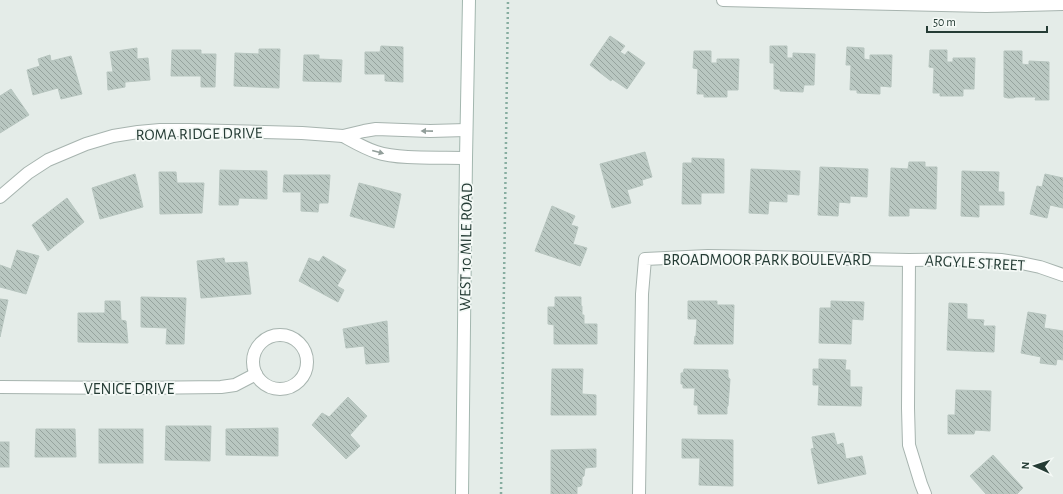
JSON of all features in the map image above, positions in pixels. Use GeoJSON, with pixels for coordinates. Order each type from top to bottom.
{"type":"FeatureCollection","features":[{"type":"Feature","properties":{"kind":"street","name":"WEST 10 MILE ROAD"},"geometry":{"type":"LineString","coordinates":[[462,494],[469,0]]}},
{"type":"Feature","properties":{"kind":"street"},"geometry":{"type":"LineString","coordinates":[[723,0],[986,6],[1063,4]]}},
{"type":"Feature","properties":{"kind":"street","name":"ROMA RIDGE DRIVE"},"geometry":{"type":"LineString","coordinates":[[0,197],[28,173],[48,160],[86,144],[113,136],[138,132],[160,130],[302,133],[343,136],[376,129],[430,131],[466,130]]}},
{"type":"Feature","properties":{"kind":"street","name":"ROMA RIDGE DRIVE"},"geometry":{"type":"LineString","coordinates":[[343,136],[361,146],[377,152],[401,156],[466,158]]}},
{"type":"Feature","properties":{"kind":"street","name":"BROADMOOR PARK BOULEVARD"},"geometry":{"type":"LineString","coordinates":[[639,494],[642,294],[645,259],[708,256],[909,260]]}},
{"type":"Feature","properties":{"kind":"street"},"geometry":{"type":"LineString","coordinates":[[909,260],[909,445],[925,494]]}},
{"type":"Feature","properties":{"kind":"street","name":"ARGYLE STREET"},"geometry":{"type":"LineString","coordinates":[[909,260],[1001,260],[1040,267],[1063,274]]}},
{"type":"Feature","properties":{"kind":"street"},"geometry":{"type":"LineString","coordinates":[[285,335],[293,338],[305,351],[307,360],[306,369],[302,378],[296,384],[287,388],[278,389],[269,387],[261,382],[256,374],[253,366],[253,357],[261,342],[268,337],[285,335]]}},
{"type":"Feature","properties":{"kind":"street","name":"VENICE DRIVE"},"geometry":{"type":"LineString","coordinates":[[0,387],[221,387],[235,385],[256,374]]}},
{"type":"Feature","properties":{"kind":"path"},"geometry":{"type":"LineString","coordinates":[[501,494],[508,0]]}},
{"type":"Feature","properties":{"kind":"building"},"geometry":{"type":"Polygon","coordinates":[[[610,36],[625,46],[620,52],[625,55],[628,51],[645,63],[627,89],[612,79],[611,81],[590,65],[610,36]]]}},
{"type":"Feature","properties":{"kind":"building"},"geometry":{"type":"Polygon","coordinates":[[[381,46],[403,47],[403,82],[385,81],[385,74],[365,74],[365,52],[380,52],[381,46]]]}},
{"type":"Feature","properties":{"kind":"building"},"geometry":{"type":"Polygon","coordinates":[[[770,46],[787,46],[787,58],[793,58],[793,53],[815,54],[814,85],[804,85],[803,92],[780,91],[780,89],[774,89],[774,63],[770,63],[770,46]]]}},
{"type":"Feature","properties":{"kind":"building"},"geometry":{"type":"Polygon","coordinates":[[[847,47],[864,48],[864,59],[870,60],[870,55],[892,55],[891,87],[880,86],[880,94],[857,93],[857,90],[850,90],[851,65],[846,65],[847,47]]]}},
{"type":"Feature","properties":{"kind":"building"},"geometry":{"type":"Polygon","coordinates":[[[137,48],[137,59],[148,58],[150,80],[125,82],[125,87],[108,90],[107,72],[113,72],[110,52],[137,48]]]}},
{"type":"Feature","properties":{"kind":"building"},"geometry":{"type":"Polygon","coordinates":[[[259,49],[280,49],[279,88],[234,86],[235,53],[259,54],[259,49]]]}},
{"type":"Feature","properties":{"kind":"building"},"geometry":{"type":"Polygon","coordinates":[[[172,50],[201,50],[201,54],[216,54],[215,87],[201,87],[201,76],[171,76],[172,50]]]}},
{"type":"Feature","properties":{"kind":"building"},"geometry":{"type":"Polygon","coordinates":[[[930,50],[947,50],[947,62],[953,62],[953,58],[975,58],[974,89],[963,89],[963,96],[940,96],[940,93],[933,93],[934,68],[929,67],[930,50]]]}},
{"type":"Feature","properties":{"kind":"building"},"geometry":{"type":"Polygon","coordinates":[[[694,51],[711,51],[711,63],[717,63],[717,59],[739,59],[738,90],[727,90],[727,97],[704,97],[704,94],[697,94],[698,69],[693,68],[694,51]]]}},
{"type":"Feature","properties":{"kind":"building"},"geometry":{"type":"Polygon","coordinates":[[[1004,51],[1022,51],[1022,64],[1029,65],[1029,61],[1049,62],[1049,100],[1035,100],[1036,97],[1004,97],[1004,51]]]}},
{"type":"Feature","properties":{"kind":"building"},"geometry":{"type":"Polygon","coordinates":[[[50,55],[51,61],[71,56],[82,94],[61,99],[58,88],[33,95],[27,70],[40,66],[38,59],[50,55]]]}},
{"type":"Feature","properties":{"kind":"building"},"geometry":{"type":"Polygon","coordinates":[[[304,55],[319,55],[319,59],[342,60],[341,82],[303,81],[304,55]]]}},
{"type":"Feature","properties":{"kind":"building"},"geometry":{"type":"Polygon","coordinates":[[[11,89],[29,115],[0,133],[0,96],[11,89]]]}},
{"type":"Feature","properties":{"kind":"building"},"geometry":{"type":"Polygon","coordinates":[[[645,152],[652,177],[642,180],[643,185],[627,190],[631,203],[612,208],[600,164],[645,152]]]}},
{"type":"Feature","properties":{"kind":"building"},"geometry":{"type":"Polygon","coordinates":[[[692,158],[724,159],[724,193],[701,193],[701,204],[682,204],[683,163],[692,163],[692,158]]]}},
{"type":"Feature","properties":{"kind":"building"},"geometry":{"type":"Polygon","coordinates":[[[909,162],[925,162],[925,167],[937,167],[936,209],[909,208],[909,216],[889,216],[891,168],[908,169],[909,162]]]}},
{"type":"Feature","properties":{"kind":"building"},"geometry":{"type":"Polygon","coordinates":[[[820,167],[868,169],[867,197],[850,196],[850,203],[839,202],[838,216],[818,215],[820,167]]]}},
{"type":"Feature","properties":{"kind":"building"},"geometry":{"type":"Polygon","coordinates":[[[751,169],[800,171],[799,195],[787,194],[787,202],[769,201],[768,214],[749,213],[751,169]]]}},
{"type":"Feature","properties":{"kind":"building"},"geometry":{"type":"Polygon","coordinates":[[[220,170],[267,171],[267,199],[239,198],[238,205],[219,205],[220,170]]]}},
{"type":"Feature","properties":{"kind":"building"},"geometry":{"type":"Polygon","coordinates":[[[962,171],[999,172],[998,192],[1004,192],[1004,205],[979,205],[979,217],[961,216],[962,171]]]}},
{"type":"Feature","properties":{"kind":"building"},"geometry":{"type":"Polygon","coordinates":[[[159,172],[176,172],[177,183],[204,183],[202,213],[160,214],[159,172]]]}},
{"type":"Feature","properties":{"kind":"building"},"geometry":{"type":"Polygon","coordinates":[[[135,174],[143,207],[100,219],[92,188],[135,174]]]}},
{"type":"Feature","properties":{"kind":"building"},"geometry":{"type":"Polygon","coordinates":[[[1045,174],[1063,178],[1063,208],[1050,205],[1047,218],[1030,214],[1037,186],[1042,187],[1045,174]]]}},
{"type":"Feature","properties":{"kind":"building"},"geometry":{"type":"Polygon","coordinates":[[[284,175],[330,175],[328,203],[319,203],[318,212],[301,211],[301,192],[283,192],[284,175]]]}},
{"type":"Feature","properties":{"kind":"building"},"geometry":{"type":"Polygon","coordinates":[[[359,183],[401,194],[394,228],[350,216],[359,183]]]}},
{"type":"Feature","properties":{"kind":"building"},"geometry":{"type":"Polygon","coordinates":[[[67,198],[84,222],[48,251],[32,225],[67,198]]]}},
{"type":"Feature","properties":{"kind":"building"},"geometry":{"type":"Polygon","coordinates":[[[552,206],[575,216],[571,225],[578,227],[573,244],[587,248],[580,266],[535,251],[552,206]]]}},
{"type":"Feature","properties":{"kind":"building"},"geometry":{"type":"Polygon","coordinates":[[[17,250],[39,256],[26,294],[0,287],[0,265],[11,269],[17,250]]]}},
{"type":"Feature","properties":{"kind":"building"},"geometry":{"type":"Polygon","coordinates":[[[323,256],[346,270],[337,286],[344,290],[338,302],[299,281],[309,258],[319,262],[323,256]]]}},
{"type":"Feature","properties":{"kind":"building"},"geometry":{"type":"Polygon","coordinates":[[[224,258],[225,263],[247,262],[251,294],[201,298],[197,261],[224,258]]]}},
{"type":"Feature","properties":{"kind":"building"},"geometry":{"type":"Polygon","coordinates":[[[141,297],[186,298],[184,344],[166,344],[167,328],[141,327],[141,297]]]}},
{"type":"Feature","properties":{"kind":"building"},"geometry":{"type":"Polygon","coordinates":[[[555,297],[581,297],[584,324],[597,324],[597,344],[554,344],[554,325],[548,324],[548,307],[555,307],[555,297]]]}},
{"type":"Feature","properties":{"kind":"building"},"geometry":{"type":"Polygon","coordinates":[[[0,299],[8,300],[0,337],[0,299]]]}},
{"type":"Feature","properties":{"kind":"building"},"geometry":{"type":"Polygon","coordinates":[[[105,301],[120,301],[121,320],[126,321],[128,343],[78,342],[78,313],[105,313],[105,301]]]}},
{"type":"Feature","properties":{"kind":"building"},"geometry":{"type":"Polygon","coordinates":[[[688,301],[717,301],[717,305],[734,305],[733,344],[694,344],[697,319],[688,319],[688,301]]]}},
{"type":"Feature","properties":{"kind":"building"},"geometry":{"type":"Polygon","coordinates":[[[831,301],[864,302],[863,320],[852,319],[851,344],[819,343],[820,308],[831,308],[831,301]]]}},
{"type":"Feature","properties":{"kind":"building"},"geometry":{"type":"Polygon","coordinates":[[[949,303],[967,304],[967,319],[984,320],[983,326],[995,326],[994,352],[947,350],[949,303]]]}},
{"type":"Feature","properties":{"kind":"building"},"geometry":{"type":"Polygon","coordinates":[[[1028,312],[1046,315],[1044,328],[1063,331],[1063,360],[1057,359],[1056,365],[1040,363],[1041,357],[1021,353],[1028,312]]]}},
{"type":"Feature","properties":{"kind":"building"},"geometry":{"type":"Polygon","coordinates":[[[387,321],[389,362],[366,364],[364,346],[346,348],[343,329],[387,321]]]}},
{"type":"Feature","properties":{"kind":"building"},"geometry":{"type":"Polygon","coordinates":[[[819,359],[846,360],[845,370],[850,370],[850,387],[862,387],[861,406],[818,405],[819,385],[813,385],[813,369],[819,369],[819,359]]]}},
{"type":"Feature","properties":{"kind":"building"},"geometry":{"type":"Polygon","coordinates":[[[552,369],[583,369],[582,394],[596,395],[596,415],[551,415],[552,369]]]}},
{"type":"Feature","properties":{"kind":"building"},"geometry":{"type":"Polygon","coordinates":[[[684,369],[728,370],[728,377],[730,379],[727,414],[698,414],[698,405],[694,405],[695,388],[683,388],[683,384],[681,384],[681,373],[683,373],[684,369]]]}},
{"type":"Feature","properties":{"kind":"building"},"geometry":{"type":"Polygon","coordinates":[[[956,390],[991,391],[990,431],[975,430],[974,434],[948,434],[948,415],[955,415],[956,390]]]}},
{"type":"Feature","properties":{"kind":"building"},"geometry":{"type":"Polygon","coordinates":[[[348,397],[367,416],[350,435],[360,446],[346,459],[312,425],[322,413],[329,417],[348,397]]]}},
{"type":"Feature","properties":{"kind":"building"},"geometry":{"type":"Polygon","coordinates":[[[166,426],[211,426],[210,461],[165,460],[166,426]]]}},
{"type":"Feature","properties":{"kind":"building"},"geometry":{"type":"Polygon","coordinates":[[[278,428],[278,456],[226,455],[226,429],[278,428]]]}},
{"type":"Feature","properties":{"kind":"building"},"geometry":{"type":"Polygon","coordinates":[[[36,429],[75,429],[76,457],[35,457],[36,429]]]}},
{"type":"Feature","properties":{"kind":"building"},"geometry":{"type":"Polygon","coordinates":[[[99,429],[143,429],[143,463],[99,463],[99,429]]]}},
{"type":"Feature","properties":{"kind":"building"},"geometry":{"type":"Polygon","coordinates":[[[834,433],[837,445],[843,443],[846,459],[862,456],[866,474],[818,484],[811,449],[814,448],[812,437],[834,433]]]}},
{"type":"Feature","properties":{"kind":"building"},"geometry":{"type":"Polygon","coordinates":[[[682,439],[733,440],[733,486],[699,485],[700,458],[682,458],[682,439]]]}},
{"type":"Feature","properties":{"kind":"building"},"geometry":{"type":"Polygon","coordinates":[[[0,442],[9,442],[9,467],[0,467],[0,442]]]}},
{"type":"Feature","properties":{"kind":"building"},"geometry":{"type":"Polygon","coordinates":[[[596,449],[596,467],[585,468],[584,476],[582,477],[582,484],[581,486],[577,487],[577,494],[551,494],[551,450],[596,449]]]}},
{"type":"Feature","properties":{"kind":"building"},"geometry":{"type":"Polygon","coordinates":[[[993,455],[1023,488],[1017,494],[986,494],[970,476],[993,455]]]}}]}
